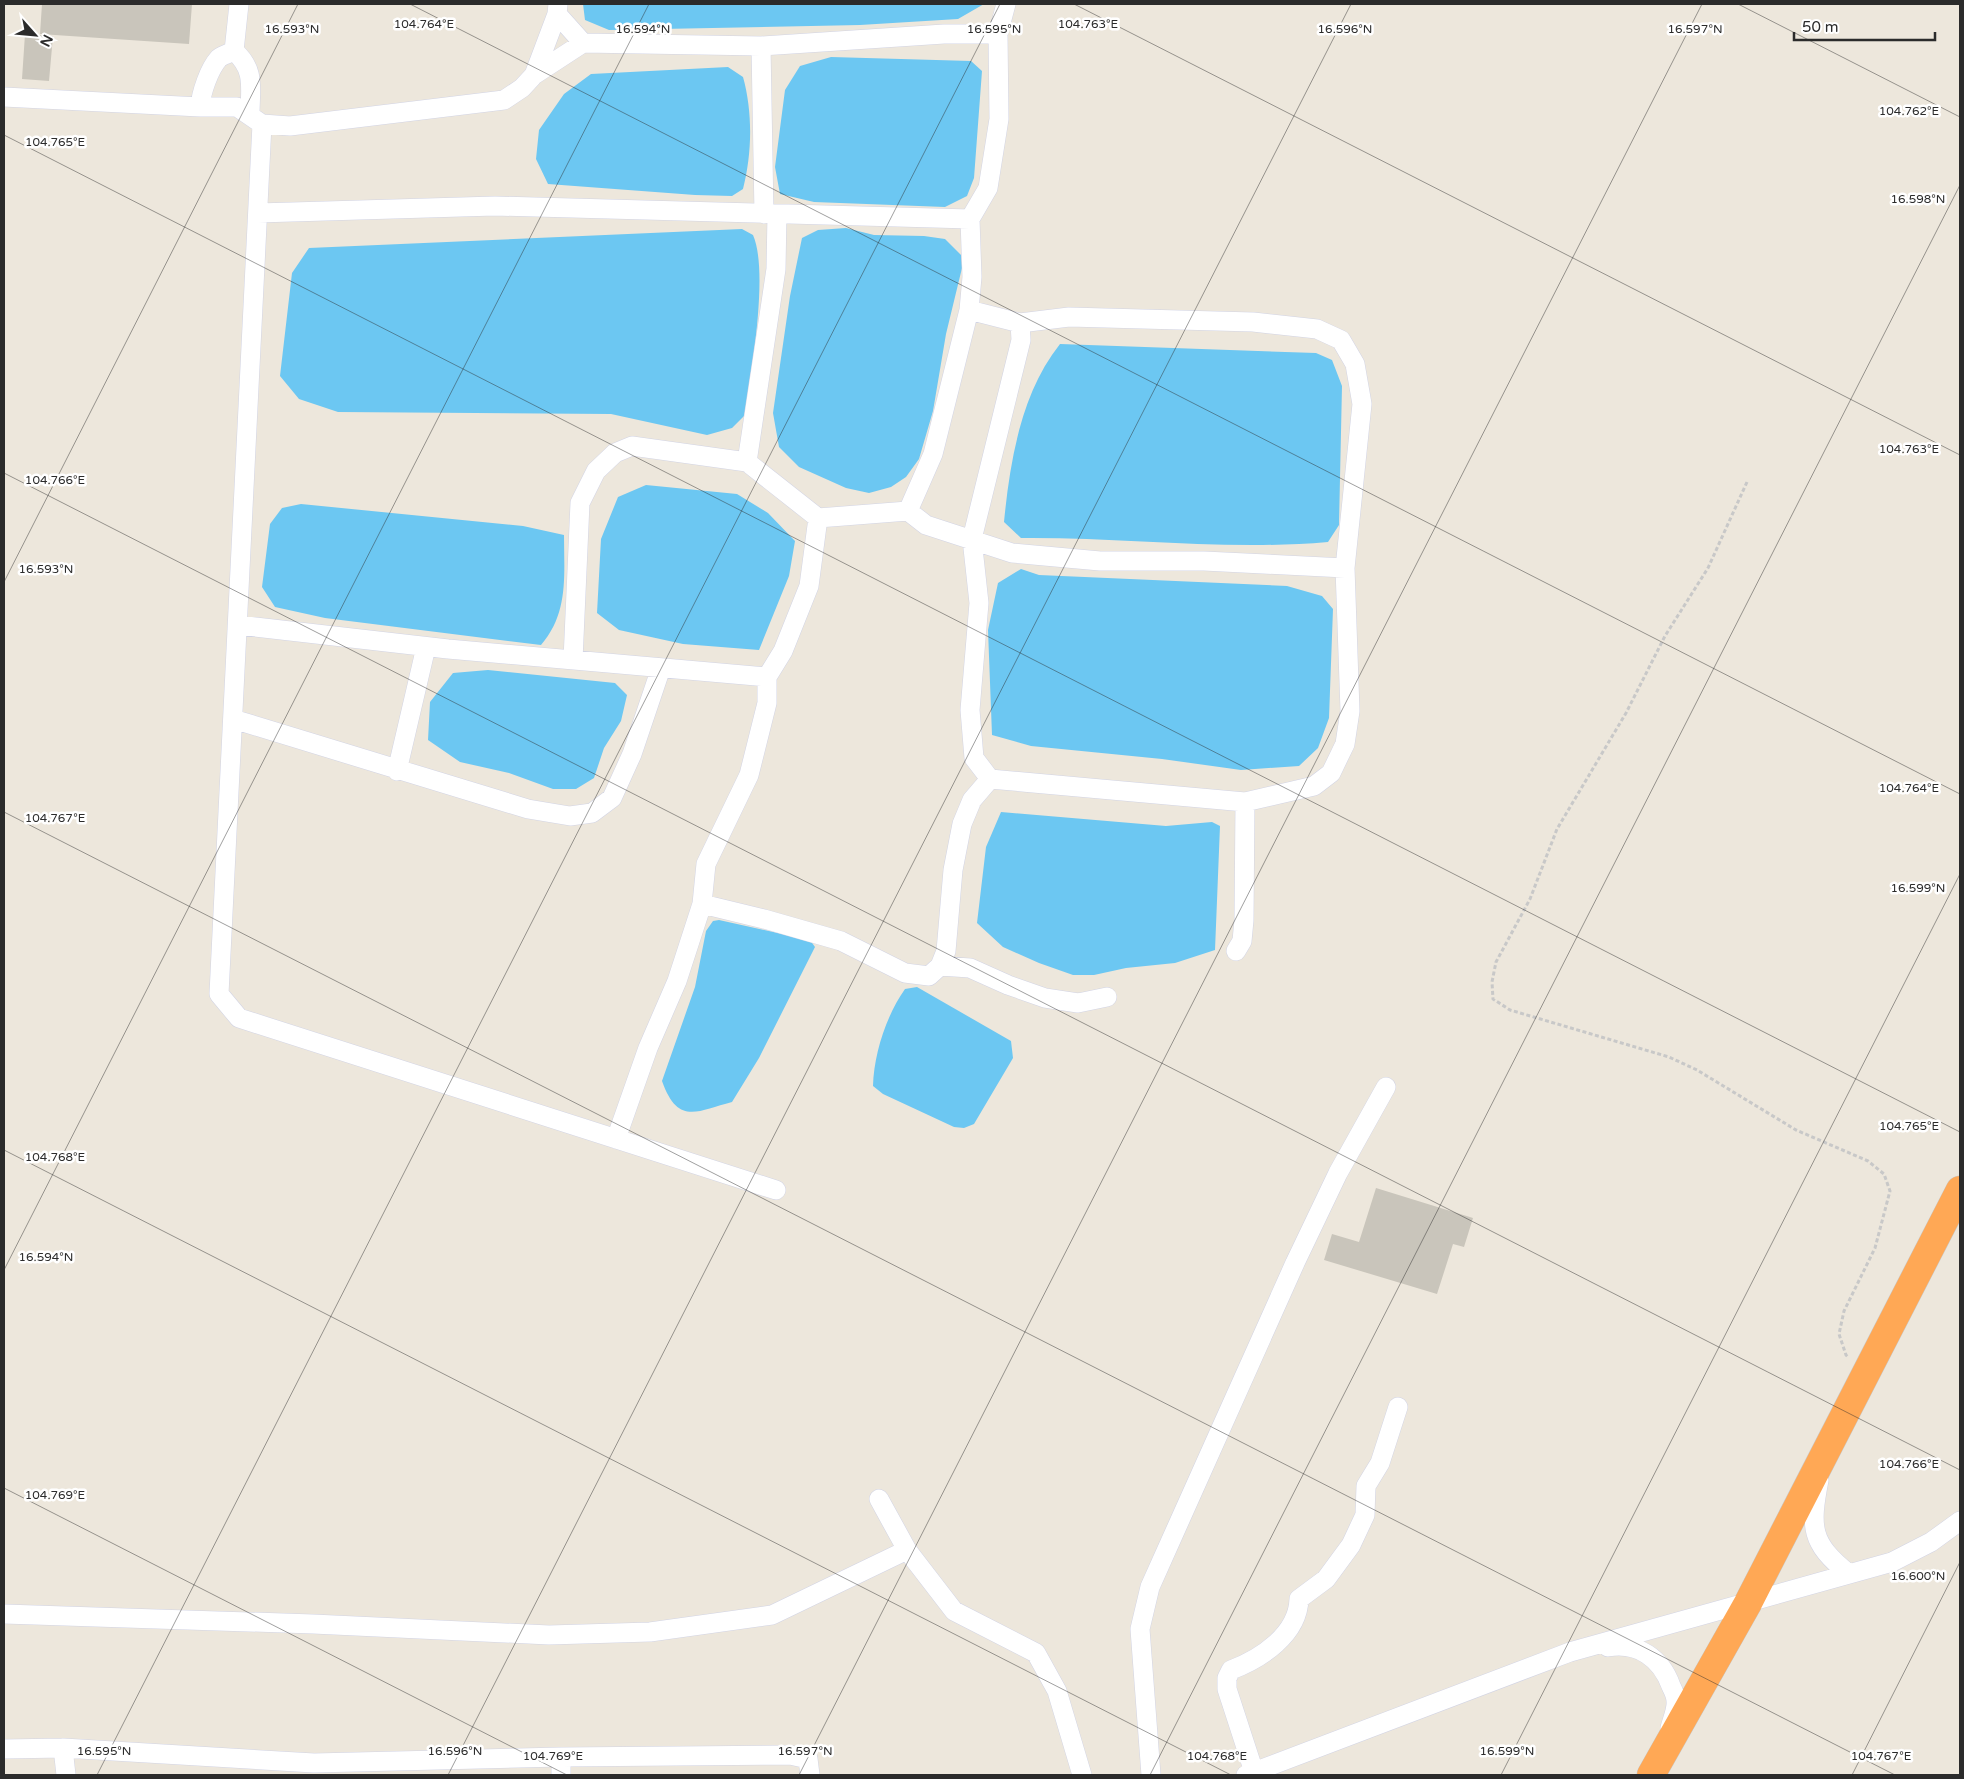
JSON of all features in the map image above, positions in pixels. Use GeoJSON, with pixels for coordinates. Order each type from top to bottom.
{"type":"FeatureCollection","features":[{"type":"Feature","properties":{"kind":"highway"},"geometry":{"type":"LineString","coordinates":[[1650,1775],[1748,1602],[1960,1190]]}},
{"type":"Feature","properties":{"kind":"street"},"geometry":{"type":"LineString","coordinates":[[234,51],[240,4]]}},
{"type":"Feature","properties":{"kind":"street"},"geometry":{"type":"LineString","coordinates":[[908,511],[933,454],[969,310],[972,277],[970,219],[988,188],[999,119],[998,34],[1006,4]]}},
{"type":"Feature","properties":{"kind":"street"},"geometry":{"type":"LineString","coordinates":[[558,9],[583,43]]}},
{"type":"Feature","properties":{"kind":"street"},"geometry":{"type":"LineString","coordinates":[[534,75],[558,9]]}},
{"type":"Feature","properties":{"kind":"street"},"geometry":{"type":"LineString","coordinates":[[4,97],[200,107],[237,107],[256,120],[290,126],[504,100],[522,88],[534,75],[583,43],[761,46],[944,34],[998,34]]}},
{"type":"Feature","properties":{"kind":"street"},"geometry":{"type":"LineString","coordinates":[[747,462],[776,269],[761,46]]}},
{"type":"Feature","properties":{"kind":"street"},"geometry":{"type":"LineString","coordinates":[[200,107],[201,98],[220,57],[234,51]]}},
{"type":"Feature","properties":{"kind":"street"},"geometry":{"type":"LineString","coordinates":[[234,51],[243,59],[250,71],[256,120],[258,213],[219,994],[238,1018],[776,1190]]}},
{"type":"Feature","properties":{"kind":"street"},"geometry":{"type":"LineString","coordinates":[[258,213],[495,206],[970,219]]}},
{"type":"Feature","properties":{"kind":"street"},"geometry":{"type":"LineString","coordinates":[[969,310],[1020,323],[1068,317],[1253,322],[1317,329],[1341,340],[1355,364],[1362,404],[1345,568],[1350,712],[1345,744],[1331,773],[1314,786],[1245,802],[990,779],[974,758],[970,710],[979,603],[972,539],[1021,340],[1020,323]]}},
{"type":"Feature","properties":{"kind":"street"},"geometry":{"type":"LineString","coordinates":[[573,660],[580,502],[596,471],[615,453],[632,446],[747,462],[818,518],[908,511],[926,525],[1012,553],[1100,561],[1204,561],[1345,568]]}},
{"type":"Feature","properties":{"kind":"street"},"geometry":{"type":"LineString","coordinates":[[616,1139],[648,1048],[677,981],[702,904],[706,864],[749,775],[767,703],[767,677],[783,651],[809,586],[818,518]]}},
{"type":"Feature","properties":{"kind":"street"},"geometry":{"type":"LineString","coordinates":[[238,625],[426,647],[767,677]]}},
{"type":"Feature","properties":{"kind":"street"},"geometry":{"type":"LineString","coordinates":[[397,771],[426,647]]}},
{"type":"Feature","properties":{"kind":"street"},"geometry":{"type":"LineString","coordinates":[[233,718],[397,771],[528,809],[570,816],[592,813],[612,798],[632,754],[661,668]]}},
{"type":"Feature","properties":{"kind":"street"},"geometry":{"type":"LineString","coordinates":[[702,904],[841,941],[905,973],[929,976],[940,966],[946,951],[953,870],[962,824],[972,800],[990,779]]}},
{"type":"Feature","properties":{"kind":"street"},"geometry":{"type":"LineString","coordinates":[[1236,952],[1242,941],[1244,920],[1245,802]]}},
{"type":"Feature","properties":{"kind":"street"},"geometry":{"type":"LineString","coordinates":[[940,966],[970,968],[1008,985],[1045,998],[1078,1003],[1107,997]]}},
{"type":"Feature","properties":{"kind":"street"},"geometry":{"type":"LineString","coordinates":[[1151,1775],[1140,1629],[1150,1587],[1295,1263],[1338,1172],[1386,1087]]}},
{"type":"Feature","properties":{"kind":"street"},"geometry":{"type":"LineString","coordinates":[[1398,1407],[1380,1463],[1366,1486],[1365,1515],[1351,1546],[1326,1579],[1299,1599],[1298,1607],[1288,1630],[1275,1645],[1245,1665],[1231,1670],[1227,1678],[1227,1689],[1250,1774],[1570,1652],[1892,1562],[1931,1542],[1960,1521]]}},
{"type":"Feature","properties":{"kind":"street"},"geometry":{"type":"LineString","coordinates":[[1824,1455],[1813,1513],[1817,1540],[1829,1558],[1849,1574]]}},
{"type":"Feature","properties":{"kind":"street"},"geometry":{"type":"LineString","coordinates":[[879,1498],[907,1550],[954,1611],[1036,1653],[1057,1691],[1082,1775]]}},
{"type":"Feature","properties":{"kind":"street"},"geometry":{"type":"LineString","coordinates":[[4,1614],[313,1624],[549,1635],[650,1632],[772,1615],[907,1550]]}},
{"type":"Feature","properties":{"kind":"street"},"geometry":{"type":"LineString","coordinates":[[1570,1652],[1619,1645],[1640,1649],[1656,1660],[1667,1674],[1676,1701],[1669,1734],[1650,1775]]}},
{"type":"Feature","properties":{"kind":"street"},"geometry":{"type":"LineString","coordinates":[[4,1749],[63,1748],[314,1769],[561,1766],[790,1755],[808,1759],[810,1775]]}},
{"type":"Feature","properties":{"kind":"street"},"geometry":{"type":"LineString","coordinates":[[63,1748],[66,1775]]}},
{"type":"Feature","properties":{"kind":"path"},"geometry":{"type":"LineString","coordinates":[[1747,482],[1708,568],[1665,636],[1626,713],[1558,829],[1530,899],[1496,962],[1492,982],[1493,999],[1510,1010],[1669,1057],[1697,1070],[1796,1130],[1868,1161],[1884,1174],[1890,1191],[1875,1248],[1844,1311],[1839,1334],[1846,1355],[1865,1375]]}},
{"type":"Feature","properties":{"kind":"water"},"geometry":{"type":"Polygon","coordinates":[[[583,4],[984,4],[958,19],[860,25],[609,30],[585,20],[583,4]]]}},
{"type":"Feature","properties":{"kind":"water"},"geometry":{"type":"Polygon","coordinates":[[[831,57],[971,61],[982,71],[974,178],[967,196],[945,207],[814,202],[780,194],[775,167],[785,90],[800,66],[831,57]]]}},
{"type":"Feature","properties":{"kind":"water"},"geometry":{"type":"Polygon","coordinates":[[[728,67],[743,77],[750,119],[750,148],[743,189],[732,196],[548,184],[536,159],[539,130],[564,94],[591,74],[728,67]]]}},
{"type":"Feature","properties":{"kind":"water"},"geometry":{"type":"Polygon","coordinates":[[[846,228],[874,235],[924,236],[945,239],[961,255],[962,268],[946,334],[933,411],[919,459],[906,477],[891,487],[869,493],[846,488],[799,467],[779,447],[773,413],[790,296],[802,238],[818,230],[846,228]]]}},
{"type":"Feature","properties":{"kind":"water"},"geometry":{"type":"Polygon","coordinates":[[[742,229],[753,235],[759,272],[759,296],[755,348],[746,414],[732,428],[707,435],[611,414],[338,412],[299,399],[280,376],[292,273],[309,248],[742,229]]]}},
{"type":"Feature","properties":{"kind":"water"},"geometry":{"type":"Polygon","coordinates":[[[1060,344],[1316,353],[1332,360],[1342,386],[1339,525],[1328,542],[1251,545],[1021,538],[1004,522],[1014,452],[1027,406],[1036,384],[1060,344]]]}},
{"type":"Feature","properties":{"kind":"water"},"geometry":{"type":"Polygon","coordinates":[[[646,485],[737,494],[768,513],[795,541],[789,576],[759,650],[683,644],[619,630],[597,613],[601,539],[618,497],[646,485]]]}},
{"type":"Feature","properties":{"kind":"water"},"geometry":{"type":"Polygon","coordinates":[[[301,504],[523,526],[564,535],[564,579],[561,607],[550,633],[541,645],[325,618],[275,607],[262,587],[270,524],[282,508],[301,504]]]}},
{"type":"Feature","properties":{"kind":"water"},"geometry":{"type":"Polygon","coordinates":[[[1021,569],[1039,575],[1287,586],[1322,596],[1333,609],[1329,718],[1318,748],[1299,766],[1241,770],[1162,759],[1031,746],[992,735],[988,630],[998,583],[1021,569]]]}},
{"type":"Feature","properties":{"kind":"water"},"geometry":{"type":"Polygon","coordinates":[[[488,670],[615,683],[627,695],[621,721],[604,748],[594,778],[576,789],[553,789],[509,773],[460,762],[428,740],[430,702],[453,673],[488,670]]]}},
{"type":"Feature","properties":{"kind":"water"},"geometry":{"type":"Polygon","coordinates":[[[1001,812],[1166,826],[1212,822],[1220,826],[1215,950],[1175,963],[1126,968],[1094,975],[1073,975],[1003,947],[977,923],[986,847],[1001,812]]]}},
{"type":"Feature","properties":{"kind":"water"},"geometry":{"type":"Polygon","coordinates":[[[719,920],[810,940],[815,947],[759,1058],[732,1102],[690,1112],[682,1110],[675,1105],[662,1081],[695,987],[706,931],[713,921],[719,920]]]}},
{"type":"Feature","properties":{"kind":"water"},"geometry":{"type":"Polygon","coordinates":[[[917,987],[1011,1041],[1013,1058],[974,1124],[964,1128],[954,1127],[883,1094],[873,1086],[882,1036],[892,1011],[905,989],[917,987]]]}},
{"type":"Feature","properties":{"kind":"building"},"geometry":{"type":"Polygon","coordinates":[[[42,4],[192,4],[189,44],[40,34],[42,4]]]}},
{"type":"Feature","properties":{"kind":"building"},"geometry":{"type":"Polygon","coordinates":[[[25,34],[53,36],[49,81],[22,79],[25,34]]]}},
{"type":"Feature","properties":{"kind":"building"},"geometry":{"type":"Polygon","coordinates":[[[1376,1188],[1473,1218],[1464,1247],[1453,1244],[1437,1294],[1324,1260],[1332,1234],[1359,1242],[1376,1188]]]}}]}
